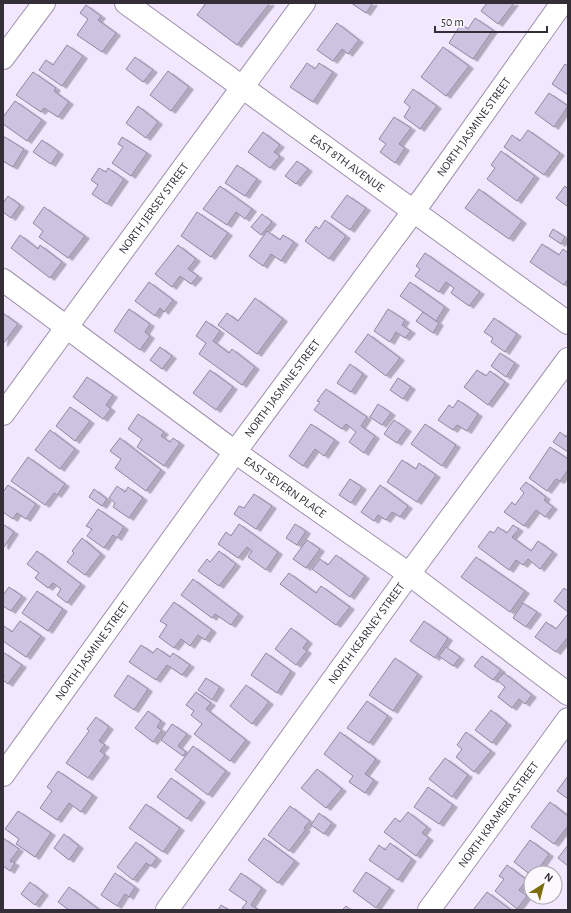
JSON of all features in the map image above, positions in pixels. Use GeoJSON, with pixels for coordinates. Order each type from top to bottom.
{"type":"FeatureCollection","features":[{"type":"Feature","properties":{"kind":"street"},"geometry":{"type":"LineString","coordinates":[[3,58],[44,3]]}},
{"type":"Feature","properties":{"kind":"street","name":"EAST 8TH AVENUE"},"geometry":{"type":"LineString","coordinates":[[126,3],[568,324]]}},
{"type":"Feature","properties":{"kind":"street","name":"NORTH JERSEY STREET"},"geometry":{"type":"LineString","coordinates":[[3,414],[304,3]]}},
{"type":"Feature","properties":{"kind":"street","name":"NORTH JASMINE STREET"},"geometry":{"type":"LineString","coordinates":[[3,775],[235,452],[414,211],[562,3]]}},
{"type":"Feature","properties":{"kind":"street","name":"EAST SEVERN PLACE"},"geometry":{"type":"LineString","coordinates":[[3,280],[235,452],[409,574],[568,694]]}},
{"type":"Feature","properties":{"kind":"street","name":"NORTH KEARNEY STREET"},"geometry":{"type":"LineString","coordinates":[[167,910],[409,574],[568,359]]}},
{"type":"Feature","properties":{"kind":"street","name":"NORTH KRAMERIA STREET"},"geometry":{"type":"LineString","coordinates":[[429,910],[568,719]]}},
{"type":"Feature","properties":{"kind":"building"},"geometry":{"type":"Polygon","coordinates":[[[206,3],[270,3],[237,45],[197,15],[206,3]]]}},
{"type":"Feature","properties":{"kind":"building"},"geometry":{"type":"Polygon","coordinates":[[[351,3],[373,3],[366,13],[351,3]]]}},
{"type":"Feature","properties":{"kind":"building"},"geometry":{"type":"Polygon","coordinates":[[[487,3],[514,3],[498,24],[481,11],[487,3]]]}},
{"type":"Feature","properties":{"kind":"building"},"geometry":{"type":"Polygon","coordinates":[[[86,5],[101,16],[98,20],[116,33],[102,52],[77,35],[88,19],[80,13],[86,5]]]}},
{"type":"Feature","properties":{"kind":"building"},"geometry":{"type":"Polygon","coordinates":[[[475,18],[493,30],[473,59],[449,43],[461,24],[468,29],[475,18]]]}},
{"type":"Feature","properties":{"kind":"building"},"geometry":{"type":"Polygon","coordinates":[[[337,23],[359,40],[348,54],[342,49],[333,61],[317,50],[337,23]]]}},
{"type":"Feature","properties":{"kind":"building"},"geometry":{"type":"Polygon","coordinates":[[[67,45],[83,56],[62,86],[39,70],[46,60],[53,65],[67,45]]]}},
{"type":"Feature","properties":{"kind":"building"},"geometry":{"type":"Polygon","coordinates":[[[443,47],[469,66],[446,96],[421,77],[443,47]]]}},
{"type":"Feature","properties":{"kind":"building"},"geometry":{"type":"Polygon","coordinates":[[[135,57],[153,70],[143,82],[126,69],[135,57]]]}},
{"type":"Feature","properties":{"kind":"building"},"geometry":{"type":"Polygon","coordinates":[[[307,63],[315,69],[319,63],[333,72],[313,102],[290,87],[307,63]]]}},
{"type":"Feature","properties":{"kind":"building"},"geometry":{"type":"Polygon","coordinates":[[[565,64],[568,66],[568,95],[552,84],[565,64]]]}},
{"type":"Feature","properties":{"kind":"building"},"geometry":{"type":"Polygon","coordinates":[[[168,71],[189,87],[171,111],[150,95],[168,71]]]}},
{"type":"Feature","properties":{"kind":"building"},"geometry":{"type":"Polygon","coordinates":[[[33,72],[56,88],[54,91],[69,102],[58,117],[44,108],[41,112],[16,95],[33,72]]]}},
{"type":"Feature","properties":{"kind":"building"},"geometry":{"type":"Polygon","coordinates":[[[413,89],[437,106],[420,129],[404,117],[410,107],[404,102],[413,89]]]}},
{"type":"Feature","properties":{"kind":"building"},"geometry":{"type":"Polygon","coordinates":[[[549,93],[568,106],[554,127],[535,113],[549,93]]]}},
{"type":"Feature","properties":{"kind":"building"},"geometry":{"type":"Polygon","coordinates":[[[15,101],[42,120],[27,141],[3,124],[3,117],[15,101]]]}},
{"type":"Feature","properties":{"kind":"building"},"geometry":{"type":"Polygon","coordinates":[[[138,106],[158,122],[146,138],[126,123],[138,106]]]}},
{"type":"Feature","properties":{"kind":"building"},"geometry":{"type":"Polygon","coordinates":[[[394,117],[411,128],[399,144],[405,148],[395,163],[380,152],[386,144],[379,139],[394,117]]]}},
{"type":"Feature","properties":{"kind":"building"},"geometry":{"type":"Polygon","coordinates":[[[528,130],[560,153],[544,175],[504,147],[512,135],[520,141],[528,130]]]}},
{"type":"Feature","properties":{"kind":"building"},"geometry":{"type":"Polygon","coordinates":[[[263,132],[280,145],[274,152],[280,156],[270,168],[248,152],[263,132]]]}},
{"type":"Feature","properties":{"kind":"building"},"geometry":{"type":"Polygon","coordinates":[[[3,136],[24,149],[13,167],[3,161],[3,136]]]}},
{"type":"Feature","properties":{"kind":"building"},"geometry":{"type":"Polygon","coordinates":[[[122,137],[147,153],[131,176],[112,163],[123,147],[118,144],[122,137]]]}},
{"type":"Feature","properties":{"kind":"building"},"geometry":{"type":"Polygon","coordinates":[[[42,140],[59,152],[51,164],[33,152],[42,140]]]}},
{"type":"Feature","properties":{"kind":"building"},"geometry":{"type":"Polygon","coordinates":[[[501,151],[535,176],[517,201],[487,179],[495,168],[491,165],[501,151]]]}},
{"type":"Feature","properties":{"kind":"building"},"geometry":{"type":"Polygon","coordinates":[[[297,161],[308,169],[296,184],[285,176],[297,161]]]}},
{"type":"Feature","properties":{"kind":"building"},"geometry":{"type":"Polygon","coordinates":[[[237,165],[257,179],[245,196],[225,183],[237,165]]]}},
{"type":"Feature","properties":{"kind":"building"},"geometry":{"type":"Polygon","coordinates":[[[99,168],[106,172],[108,168],[124,179],[107,204],[92,194],[98,185],[91,180],[99,168]]]}},
{"type":"Feature","properties":{"kind":"building"},"geometry":{"type":"Polygon","coordinates":[[[220,186],[252,209],[245,219],[236,212],[227,225],[203,209],[220,186]]]}},
{"type":"Feature","properties":{"kind":"building"},"geometry":{"type":"Polygon","coordinates":[[[565,186],[568,189],[567,206],[556,198],[565,186]]]}},
{"type":"Feature","properties":{"kind":"building"},"geometry":{"type":"Polygon","coordinates":[[[479,189],[522,221],[509,239],[465,208],[479,189]]]}},
{"type":"Feature","properties":{"kind":"building"},"geometry":{"type":"Polygon","coordinates":[[[347,195],[366,208],[350,230],[331,217],[347,195]]]}},
{"type":"Feature","properties":{"kind":"building"},"geometry":{"type":"Polygon","coordinates":[[[8,196],[20,205],[11,218],[3,212],[3,203],[8,196]]]}},
{"type":"Feature","properties":{"kind":"building"},"geometry":{"type":"Polygon","coordinates":[[[44,207],[85,236],[68,258],[39,237],[43,231],[33,223],[44,207]]]}},
{"type":"Feature","properties":{"kind":"building"},"geometry":{"type":"Polygon","coordinates":[[[197,212],[228,233],[211,257],[181,236],[197,212]]]}},
{"type":"Feature","properties":{"kind":"building"},"geometry":{"type":"Polygon","coordinates":[[[262,214],[272,222],[261,235],[251,227],[262,214]]]}},
{"type":"Feature","properties":{"kind":"building"},"geometry":{"type":"Polygon","coordinates":[[[325,220],[346,236],[329,259],[305,241],[316,226],[319,229],[325,220]]]}},
{"type":"Feature","properties":{"kind":"building"},"geometry":{"type":"Polygon","coordinates":[[[553,229],[565,237],[561,244],[549,236],[553,229]]]}},
{"type":"Feature","properties":{"kind":"building"},"geometry":{"type":"Polygon","coordinates":[[[267,231],[280,240],[283,235],[294,242],[281,261],[271,254],[263,266],[249,256],[267,231]]]}},
{"type":"Feature","properties":{"kind":"building"},"geometry":{"type":"Polygon","coordinates":[[[20,235],[38,249],[40,245],[62,262],[50,278],[11,248],[20,235]]]}},
{"type":"Feature","properties":{"kind":"building"},"geometry":{"type":"Polygon","coordinates":[[[542,244],[559,255],[563,249],[568,253],[568,279],[564,285],[530,262],[542,244]]]}},
{"type":"Feature","properties":{"kind":"building"},"geometry":{"type":"Polygon","coordinates":[[[178,245],[196,259],[188,269],[198,276],[191,284],[180,276],[172,287],[155,274],[178,245]]]}},
{"type":"Feature","properties":{"kind":"building"},"geometry":{"type":"Polygon","coordinates":[[[425,253],[480,292],[469,306],[451,293],[454,288],[446,282],[439,292],[415,276],[420,269],[416,266],[425,253]]]}},
{"type":"Feature","properties":{"kind":"building"},"geometry":{"type":"Polygon","coordinates":[[[149,282],[173,300],[164,312],[160,308],[155,316],[135,301],[149,282]]]}},
{"type":"Feature","properties":{"kind":"building"},"geometry":{"type":"Polygon","coordinates":[[[410,282],[445,307],[436,321],[400,296],[410,282]]]}},
{"type":"Feature","properties":{"kind":"building"},"geometry":{"type":"Polygon","coordinates":[[[255,298],[283,319],[257,354],[218,325],[227,313],[238,321],[255,298]]]}},
{"type":"Feature","properties":{"kind":"building"},"geometry":{"type":"Polygon","coordinates":[[[129,309],[150,324],[145,332],[150,336],[140,350],[114,331],[129,309]]]}},
{"type":"Feature","properties":{"kind":"building"},"geometry":{"type":"Polygon","coordinates":[[[388,309],[405,320],[402,325],[411,331],[405,338],[396,332],[390,342],[374,331],[388,309]]]}},
{"type":"Feature","properties":{"kind":"building"},"geometry":{"type":"Polygon","coordinates":[[[423,312],[439,323],[433,333],[416,321],[423,312]]]}},
{"type":"Feature","properties":{"kind":"building"},"geometry":{"type":"Polygon","coordinates":[[[3,313],[18,324],[3,344],[3,313]]]}},
{"type":"Feature","properties":{"kind":"building"},"geometry":{"type":"Polygon","coordinates":[[[494,318],[517,334],[505,352],[491,342],[493,338],[484,332],[494,318]]]}},
{"type":"Feature","properties":{"kind":"building"},"geometry":{"type":"Polygon","coordinates":[[[206,321],[220,331],[213,341],[229,353],[232,349],[255,367],[242,385],[199,354],[206,343],[196,336],[206,321]]]}},
{"type":"Feature","properties":{"kind":"building"},"geometry":{"type":"Polygon","coordinates":[[[368,334],[400,358],[386,376],[355,352],[368,334]]]}},
{"type":"Feature","properties":{"kind":"building"},"geometry":{"type":"Polygon","coordinates":[[[160,347],[172,356],[162,369],[150,360],[160,347]]]}},
{"type":"Feature","properties":{"kind":"building"},"geometry":{"type":"Polygon","coordinates":[[[500,353],[515,363],[506,377],[491,366],[500,353]]]}},
{"type":"Feature","properties":{"kind":"building"},"geometry":{"type":"Polygon","coordinates":[[[350,364],[363,374],[351,392],[337,383],[350,364]]]}},
{"type":"Feature","properties":{"kind":"building"},"geometry":{"type":"Polygon","coordinates":[[[210,370],[233,387],[216,410],[193,393],[210,370]]]}},
{"type":"Feature","properties":{"kind":"building"},"geometry":{"type":"Polygon","coordinates":[[[477,370],[486,376],[490,371],[505,382],[488,405],[464,387],[477,370]]]}},
{"type":"Feature","properties":{"kind":"building"},"geometry":{"type":"Polygon","coordinates":[[[87,377],[113,395],[106,405],[111,409],[103,419],[73,397],[87,377]]]}},
{"type":"Feature","properties":{"kind":"building"},"geometry":{"type":"Polygon","coordinates":[[[398,378],[411,387],[403,399],[390,390],[398,378]]]}},
{"type":"Feature","properties":{"kind":"building"},"geometry":{"type":"Polygon","coordinates":[[[326,389],[367,417],[361,426],[375,436],[364,453],[349,442],[356,432],[346,424],[342,429],[314,410],[320,402],[317,401],[326,389]]]}},
{"type":"Feature","properties":{"kind":"building"},"geometry":{"type":"Polygon","coordinates":[[[458,400],[478,414],[467,431],[457,425],[453,430],[438,420],[449,405],[453,408],[458,400]]]}},
{"type":"Feature","properties":{"kind":"building"},"geometry":{"type":"Polygon","coordinates":[[[378,404],[391,413],[382,425],[370,417],[378,404]]]}},
{"type":"Feature","properties":{"kind":"building"},"geometry":{"type":"Polygon","coordinates":[[[70,407],[90,421],[75,441],[56,426],[70,407]]]}},
{"type":"Feature","properties":{"kind":"building"},"geometry":{"type":"Polygon","coordinates":[[[138,414],[164,432],[161,436],[170,442],[173,438],[180,443],[164,466],[137,447],[142,439],[128,429],[138,414]]]}},
{"type":"Feature","properties":{"kind":"building"},"geometry":{"type":"Polygon","coordinates":[[[394,420],[407,429],[397,443],[384,434],[394,420]]]}},
{"type":"Feature","properties":{"kind":"building"},"geometry":{"type":"Polygon","coordinates":[[[311,424],[335,440],[324,456],[315,449],[303,466],[289,456],[311,424]]]}},
{"type":"Feature","properties":{"kind":"building"},"geometry":{"type":"Polygon","coordinates":[[[425,424],[456,445],[442,466],[411,444],[425,424]]]}},
{"type":"Feature","properties":{"kind":"building"},"geometry":{"type":"Polygon","coordinates":[[[50,430],[75,449],[60,469],[35,450],[50,430]]]}},
{"type":"Feature","properties":{"kind":"building"},"geometry":{"type":"Polygon","coordinates":[[[560,432],[566,437],[568,435],[568,452],[553,442],[560,432]]]}},
{"type":"Feature","properties":{"kind":"building"},"geometry":{"type":"Polygon","coordinates":[[[120,438],[161,470],[146,491],[115,468],[121,459],[110,451],[120,438]]]}},
{"type":"Feature","properties":{"kind":"building"},"geometry":{"type":"Polygon","coordinates":[[[550,447],[568,459],[568,470],[560,481],[556,479],[547,491],[529,478],[550,447]]]}},
{"type":"Feature","properties":{"kind":"building"},"geometry":{"type":"Polygon","coordinates":[[[28,457],[65,484],[57,495],[54,493],[45,505],[11,481],[28,457]]]}},
{"type":"Feature","properties":{"kind":"building"},"geometry":{"type":"Polygon","coordinates":[[[402,460],[416,469],[419,463],[436,475],[417,502],[387,482],[402,460]]]}},
{"type":"Feature","properties":{"kind":"building"},"geometry":{"type":"Polygon","coordinates":[[[350,479],[362,487],[351,503],[339,495],[350,479]]]}},
{"type":"Feature","properties":{"kind":"building"},"geometry":{"type":"Polygon","coordinates":[[[526,482],[546,497],[544,500],[553,507],[545,517],[536,510],[524,526],[504,512],[512,502],[515,505],[524,493],[520,489],[526,482]]]}},
{"type":"Feature","properties":{"kind":"building"},"geometry":{"type":"Polygon","coordinates":[[[8,485],[36,504],[26,519],[17,513],[13,519],[3,512],[3,492],[8,485]]]}},
{"type":"Feature","properties":{"kind":"building"},"geometry":{"type":"Polygon","coordinates":[[[380,485],[408,506],[400,517],[392,512],[386,520],[378,515],[374,521],[361,512],[380,485]]]}},
{"type":"Feature","properties":{"kind":"building"},"geometry":{"type":"Polygon","coordinates":[[[117,486],[125,492],[128,487],[143,498],[129,518],[113,507],[115,503],[109,498],[117,486]]]}},
{"type":"Feature","properties":{"kind":"building"},"geometry":{"type":"Polygon","coordinates":[[[94,489],[107,499],[102,506],[89,497],[94,489]]]}},
{"type":"Feature","properties":{"kind":"building"},"geometry":{"type":"Polygon","coordinates":[[[254,494],[272,506],[256,529],[234,514],[239,506],[244,508],[254,494]]]}},
{"type":"Feature","properties":{"kind":"building"},"geometry":{"type":"Polygon","coordinates":[[[98,509],[124,527],[117,538],[113,535],[104,548],[87,536],[92,529],[86,526],[98,509]]]}},
{"type":"Feature","properties":{"kind":"building"},"geometry":{"type":"Polygon","coordinates":[[[3,524],[14,532],[4,547],[3,546],[3,524]]]}},
{"type":"Feature","properties":{"kind":"building"},"geometry":{"type":"Polygon","coordinates":[[[239,524],[278,552],[266,570],[248,557],[252,551],[247,547],[238,558],[218,544],[226,532],[231,536],[239,524]]]}},
{"type":"Feature","properties":{"kind":"building"},"geometry":{"type":"Polygon","coordinates":[[[295,524],[306,531],[297,545],[286,538],[295,524]]]}},
{"type":"Feature","properties":{"kind":"building"},"geometry":{"type":"Polygon","coordinates":[[[513,525],[519,529],[512,537],[531,551],[538,541],[553,552],[540,569],[528,559],[523,565],[516,560],[509,570],[478,547],[490,531],[494,533],[498,527],[507,533],[513,525]]]}},
{"type":"Feature","properties":{"kind":"building"},"geometry":{"type":"Polygon","coordinates":[[[82,538],[101,554],[85,575],[67,562],[74,553],[72,551],[82,538]]]}},
{"type":"Feature","properties":{"kind":"building"},"geometry":{"type":"Polygon","coordinates":[[[307,540],[320,549],[306,568],[293,559],[307,540]]]}},
{"type":"Feature","properties":{"kind":"building"},"geometry":{"type":"Polygon","coordinates":[[[37,551],[81,584],[67,603],[57,595],[61,589],[53,583],[48,588],[35,578],[39,573],[27,564],[37,551]]]}},
{"type":"Feature","properties":{"kind":"building"},"geometry":{"type":"Polygon","coordinates":[[[219,551],[236,564],[219,586],[198,571],[207,559],[210,562],[219,551]]]}},
{"type":"Feature","properties":{"kind":"building"},"geometry":{"type":"Polygon","coordinates":[[[336,555],[365,576],[350,597],[312,569],[320,559],[328,565],[336,555]]]}},
{"type":"Feature","properties":{"kind":"building"},"geometry":{"type":"Polygon","coordinates":[[[476,557],[525,591],[510,612],[461,577],[476,557]]]}},
{"type":"Feature","properties":{"kind":"building"},"geometry":{"type":"Polygon","coordinates":[[[289,573],[316,593],[321,586],[350,607],[336,625],[280,584],[289,573]]]}},
{"type":"Feature","properties":{"kind":"building"},"geometry":{"type":"Polygon","coordinates":[[[193,579],[239,614],[231,625],[215,614],[212,618],[181,595],[193,579]]]}},
{"type":"Feature","properties":{"kind":"building"},"geometry":{"type":"Polygon","coordinates":[[[9,587],[22,596],[11,611],[3,606],[3,595],[9,587]]]}},
{"type":"Feature","properties":{"kind":"building"},"geometry":{"type":"Polygon","coordinates":[[[564,588],[568,591],[568,612],[554,601],[564,588]]]}},
{"type":"Feature","properties":{"kind":"building"},"geometry":{"type":"Polygon","coordinates":[[[37,591],[63,609],[48,631],[22,613],[37,591]]]}},
{"type":"Feature","properties":{"kind":"building"},"geometry":{"type":"Polygon","coordinates":[[[174,602],[212,630],[205,640],[198,635],[190,646],[181,639],[174,648],[159,637],[167,625],[160,621],[174,602]]]}},
{"type":"Feature","properties":{"kind":"building"},"geometry":{"type":"Polygon","coordinates":[[[523,603],[537,612],[526,627],[513,618],[523,603]]]}},
{"type":"Feature","properties":{"kind":"building"},"geometry":{"type":"Polygon","coordinates":[[[567,615],[568,637],[556,652],[535,637],[546,622],[556,629],[567,615]]]}},
{"type":"Feature","properties":{"kind":"building"},"geometry":{"type":"Polygon","coordinates":[[[20,621],[41,636],[26,657],[3,641],[4,626],[12,632],[20,621]]]}},
{"type":"Feature","properties":{"kind":"building"},"geometry":{"type":"Polygon","coordinates":[[[424,621],[448,638],[435,658],[410,641],[424,621]]]}},
{"type":"Feature","properties":{"kind":"building"},"geometry":{"type":"Polygon","coordinates":[[[291,628],[308,641],[303,648],[307,651],[296,665],[275,649],[291,628]]]}},
{"type":"Feature","properties":{"kind":"building"},"geometry":{"type":"Polygon","coordinates":[[[141,645],[153,653],[157,648],[170,657],[173,653],[190,665],[182,675],[167,665],[156,680],[129,662],[141,645]]]}},
{"type":"Feature","properties":{"kind":"building"},"geometry":{"type":"Polygon","coordinates":[[[446,647],[460,657],[453,666],[439,656],[446,647]]]}},
{"type":"Feature","properties":{"kind":"building"},"geometry":{"type":"Polygon","coordinates":[[[3,652],[22,665],[8,684],[3,680],[3,652]]]}},
{"type":"Feature","properties":{"kind":"building"},"geometry":{"type":"Polygon","coordinates":[[[266,653],[291,671],[277,693],[251,675],[266,653]]]}},
{"type":"Feature","properties":{"kind":"building"},"geometry":{"type":"Polygon","coordinates":[[[482,656],[501,670],[493,680],[474,666],[482,656]]]}},
{"type":"Feature","properties":{"kind":"building"},"geometry":{"type":"Polygon","coordinates":[[[395,658],[418,674],[393,711],[369,695],[395,658]]]}},
{"type":"Feature","properties":{"kind":"building"},"geometry":{"type":"Polygon","coordinates":[[[504,673],[532,695],[525,704],[519,699],[512,708],[498,697],[505,687],[497,680],[504,673]]]}},
{"type":"Feature","properties":{"kind":"building"},"geometry":{"type":"Polygon","coordinates":[[[128,675],[148,689],[134,710],[114,696],[128,675]]]}},
{"type":"Feature","properties":{"kind":"building"},"geometry":{"type":"Polygon","coordinates":[[[206,678],[220,687],[212,700],[198,690],[206,678]]]}},
{"type":"Feature","properties":{"kind":"building"},"geometry":{"type":"Polygon","coordinates":[[[246,685],[269,702],[252,724],[230,706],[246,685]]]}},
{"type":"Feature","properties":{"kind":"building"},"geometry":{"type":"Polygon","coordinates":[[[196,692],[211,703],[206,709],[246,740],[230,761],[194,734],[202,724],[191,715],[194,711],[186,705],[196,692]]]}},
{"type":"Feature","properties":{"kind":"building"},"geometry":{"type":"Polygon","coordinates":[[[367,701],[388,716],[369,743],[347,728],[367,701]]]}},
{"type":"Feature","properties":{"kind":"building"},"geometry":{"type":"Polygon","coordinates":[[[491,710],[507,723],[492,743],[475,730],[491,710]]]}},
{"type":"Feature","properties":{"kind":"building"},"geometry":{"type":"Polygon","coordinates":[[[148,711],[161,721],[157,727],[162,730],[153,742],[135,728],[148,711]]]}},
{"type":"Feature","properties":{"kind":"building"},"geometry":{"type":"Polygon","coordinates":[[[96,717],[109,727],[99,741],[105,745],[100,751],[105,755],[88,778],[66,763],[89,731],[87,729],[96,717]]]}},
{"type":"Feature","properties":{"kind":"building"},"geometry":{"type":"Polygon","coordinates":[[[172,724],[187,734],[178,746],[186,752],[183,756],[161,740],[172,724]]]}},
{"type":"Feature","properties":{"kind":"building"},"geometry":{"type":"Polygon","coordinates":[[[340,732],[376,759],[365,774],[374,780],[365,793],[349,782],[353,776],[324,754],[340,732]]]}},
{"type":"Feature","properties":{"kind":"building"},"geometry":{"type":"Polygon","coordinates":[[[466,732],[491,751],[474,772],[456,757],[462,749],[457,745],[466,732]]]}},
{"type":"Feature","properties":{"kind":"building"},"geometry":{"type":"Polygon","coordinates":[[[193,746],[226,771],[208,795],[175,770],[193,746]]]}},
{"type":"Feature","properties":{"kind":"building"},"geometry":{"type":"Polygon","coordinates":[[[445,758],[468,775],[452,797],[429,779],[445,758]]]}},
{"type":"Feature","properties":{"kind":"building"},"geometry":{"type":"Polygon","coordinates":[[[317,769],[342,789],[326,808],[301,788],[317,769]]]}},
{"type":"Feature","properties":{"kind":"building"},"geometry":{"type":"Polygon","coordinates":[[[58,771],[93,795],[81,812],[69,803],[57,820],[40,808],[52,791],[47,787],[58,771]]]}},
{"type":"Feature","properties":{"kind":"building"},"geometry":{"type":"Polygon","coordinates":[[[568,776],[568,799],[557,791],[568,776]]]}},
{"type":"Feature","properties":{"kind":"building"},"geometry":{"type":"Polygon","coordinates":[[[171,778],[201,800],[187,819],[157,797],[171,778]]]}},
{"type":"Feature","properties":{"kind":"building"},"geometry":{"type":"Polygon","coordinates":[[[428,787],[453,805],[439,824],[414,807],[428,787]]]}},
{"type":"Feature","properties":{"kind":"building"},"geometry":{"type":"Polygon","coordinates":[[[550,802],[568,816],[568,826],[554,844],[531,827],[550,802]]]}},
{"type":"Feature","properties":{"kind":"building"},"geometry":{"type":"Polygon","coordinates":[[[146,804],[180,828],[163,852],[129,828],[146,804]]]}},
{"type":"Feature","properties":{"kind":"building"},"geometry":{"type":"Polygon","coordinates":[[[290,806],[310,821],[304,828],[306,829],[289,851],[268,835],[290,806]]]}},
{"type":"Feature","properties":{"kind":"building"},"geometry":{"type":"Polygon","coordinates":[[[18,811],[51,833],[35,857],[16,844],[19,839],[5,829],[18,811]]]}},
{"type":"Feature","properties":{"kind":"building"},"geometry":{"type":"Polygon","coordinates":[[[408,812],[427,827],[422,833],[429,838],[416,856],[384,832],[395,818],[400,822],[408,812]]]}},
{"type":"Feature","properties":{"kind":"building"},"geometry":{"type":"Polygon","coordinates":[[[319,813],[332,823],[324,834],[311,825],[319,813]]]}},
{"type":"Feature","properties":{"kind":"building"},"geometry":{"type":"Polygon","coordinates":[[[64,834],[79,846],[69,860],[54,848],[64,834]]]}},
{"type":"Feature","properties":{"kind":"building"},"geometry":{"type":"Polygon","coordinates":[[[3,838],[19,849],[10,861],[15,863],[10,871],[3,866],[3,838]]]}},
{"type":"Feature","properties":{"kind":"building"},"geometry":{"type":"Polygon","coordinates":[[[264,838],[295,861],[278,883],[248,860],[264,838]]]}},
{"type":"Feature","properties":{"kind":"building"},"geometry":{"type":"Polygon","coordinates":[[[530,840],[549,854],[541,865],[523,865],[523,869],[514,862],[530,840]]]}},
{"type":"Feature","properties":{"kind":"building"},"geometry":{"type":"Polygon","coordinates":[[[136,842],[157,858],[151,866],[146,863],[133,880],[117,867],[136,842]]]}},
{"type":"Feature","properties":{"kind":"building"},"geometry":{"type":"Polygon","coordinates":[[[390,843],[412,859],[398,880],[369,860],[379,845],[385,850],[390,843]]]}},
{"type":"Feature","properties":{"kind":"building"},"geometry":{"type":"Polygon","coordinates":[[[568,845],[568,866],[558,858],[568,845]]]}},
{"type":"Feature","properties":{"kind":"building"},"geometry":{"type":"Polygon","coordinates":[[[507,865],[523,877],[523,885],[519,890],[523,893],[523,901],[517,909],[495,891],[504,879],[499,876],[507,865]]]}},
{"type":"Feature","properties":{"kind":"building"},"geometry":{"type":"Polygon","coordinates":[[[366,872],[390,888],[376,908],[353,891],[366,872]]]}},
{"type":"Feature","properties":{"kind":"building"},"geometry":{"type":"Polygon","coordinates":[[[115,873],[135,887],[129,897],[125,894],[117,906],[101,895],[115,873]]]}},
{"type":"Feature","properties":{"kind":"building"},"geometry":{"type":"Polygon","coordinates":[[[241,873],[262,888],[251,905],[259,910],[245,910],[242,908],[247,902],[229,890],[241,873]]]}},
{"type":"Feature","properties":{"kind":"building"},"geometry":{"type":"Polygon","coordinates":[[[30,882],[44,893],[35,905],[21,894],[30,882]]]}},
{"type":"Feature","properties":{"kind":"building"},"geometry":{"type":"Polygon","coordinates":[[[69,887],[100,910],[69,910],[58,902],[69,887]]]}},
{"type":"Feature","properties":{"kind":"building"},"geometry":{"type":"Polygon","coordinates":[[[487,892],[511,910],[473,910],[487,892]]]}},
{"type":"Feature","properties":{"kind":"building"},"geometry":{"type":"Polygon","coordinates":[[[221,905],[229,910],[218,910],[221,905]]]}},
{"type":"Feature","properties":{"kind":"building"},"geometry":{"type":"Polygon","coordinates":[[[346,906],[351,910],[342,910],[346,906]]]}}]}
